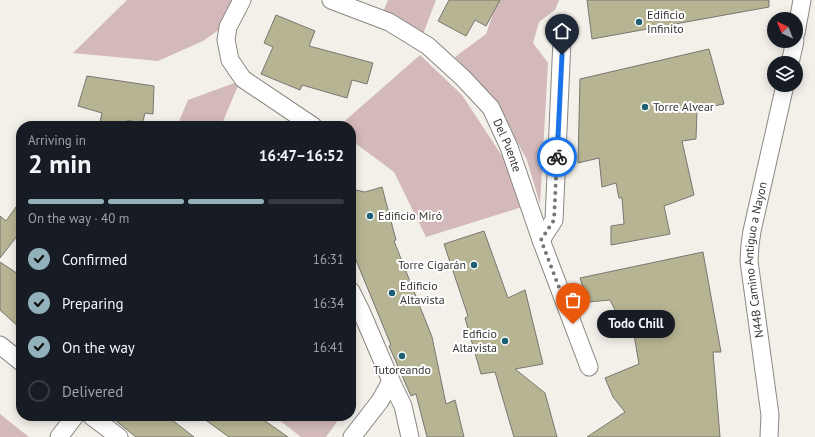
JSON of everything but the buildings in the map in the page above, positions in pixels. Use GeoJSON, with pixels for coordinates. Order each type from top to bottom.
{"type":"FeatureCollection","features":[{"type":"Feature","properties":{"kind":"street"},"geometry":{"type":"LineString","coordinates":[[242,0],[228,27],[226,40],[230,60],[243,79],[306,121]]}},
{"type":"Feature","properties":{"kind":"street","name":"Del Puente"},"geometry":{"type":"LineString","coordinates":[[331,0],[389,22],[428,46],[463,78],[491,108],[509,147],[541,240],[589,367]]}},
{"type":"Feature","properties":{"kind":"street"},"geometry":{"type":"LineString","coordinates":[[800,12],[802,0]]}},
{"type":"Feature","properties":{"kind":"street"},"geometry":{"type":"LineString","coordinates":[[541,240],[554,220],[562,40]]}},
{"type":"Feature","properties":{"kind":"street","name":"N44B Camino Antiguo a Nayon"},"geometry":{"type":"LineString","coordinates":[[769,437],[770,415],[749,261],[752,231],[783,92]]}},
{"type":"Feature","properties":{"kind":"street"},"geometry":{"type":"LineString","coordinates":[[356,302],[403,406],[410,437]]}},
{"type":"Feature","properties":{"kind":"street"},"geometry":{"type":"LineString","coordinates":[[0,345],[16,358]]}},
{"type":"Feature","properties":{"kind":"street"},"geometry":{"type":"LineString","coordinates":[[352,437],[380,401],[391,381]]}},
{"type":"Feature","properties":{"kind":"street"},"geometry":{"type":"LineString","coordinates":[[59,437],[71,421]]}},
{"type":"Feature","properties":{"kind":"street"},"geometry":{"type":"LineString","coordinates":[[98,421],[119,437]]}},
{"type":"Feature","properties":{"kind":"shaded area"},"geometry":{"type":"Polygon","coordinates":[[[127,0],[235,0],[220,29],[203,41],[158,61],[73,53],[127,0]]]}},
{"type":"Feature","properties":{"kind":"shaded area"},"geometry":{"type":"Polygon","coordinates":[[[388,0],[436,0],[420,42],[380,19],[388,0]]]}},
{"type":"Feature","properties":{"kind":"shaded area"},"geometry":{"type":"Polygon","coordinates":[[[498,0],[559,0],[555,10],[539,22],[533,43],[548,63],[540,204],[527,160],[499,105],[455,57],[486,34],[498,0]]]}},
{"type":"Feature","properties":{"kind":"shaded area"},"geometry":{"type":"Polygon","coordinates":[[[420,55],[462,95],[504,159],[522,207],[426,237],[394,172],[356,144],[356,121],[345,121],[420,55]]]}},
{"type":"Feature","properties":{"kind":"shaded area"},"geometry":{"type":"Polygon","coordinates":[[[240,81],[223,121],[179,121],[188,100],[240,81]]]}},
{"type":"Feature","properties":{"kind":"shaded area"},"geometry":{"type":"Polygon","coordinates":[[[0,414],[29,437],[0,437],[0,414]]]}},
{"type":"Feature","properties":{"kind":"shaded area"},"geometry":{"type":"Polygon","coordinates":[[[280,421],[337,421],[326,437],[301,437],[280,421]]]}},
{"type":"Feature","properties":{"kind":"way so far"},"geometry":{"type":"LineString","coordinates":[[557,157],[554,220],[541,240],[573,324]]}},
{"type":"Feature","properties":{"kind":"place","name":"Edificio Infinito"},"geometry":{"type":"Point","coordinates":[639,22]}},
{"type":"Feature","properties":{"kind":"place","name":"Torre Alvear"},"geometry":{"type":"Point","coordinates":[645,107]}},
{"type":"Feature","properties":{"kind":"place","name":"Edificio Miró"},"geometry":{"type":"Point","coordinates":[370,216]}},
{"type":"Feature","properties":{"kind":"place","name":"Torre Cigarán"},"geometry":{"type":"Point","coordinates":[474,265]}},
{"type":"Feature","properties":{"kind":"place","name":"Edificio Altavista"},"geometry":{"type":"Point","coordinates":[392,293]}},
{"type":"Feature","properties":{"kind":"place","name":"Todo Chill"},"geometry":{"type":"Point","coordinates":[573,324]}},
{"type":"Feature","properties":{"kind":"place","name":"Edficio Altavista"},"geometry":{"type":"Point","coordinates":[505,341]}},
{"type":"Feature","properties":{"kind":"place","name":"Tutoreando"},"geometry":{"type":"Point","coordinates":[402,356]}},
{"type":"Feature","properties":{"kind":"route"},"geometry":{"type":"LineString","coordinates":[[557,157],[562,55]]}}]}
